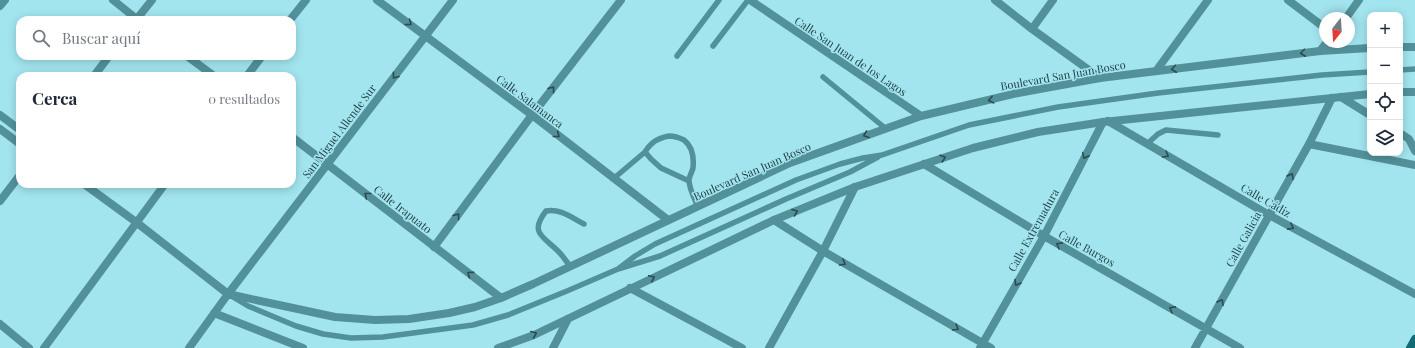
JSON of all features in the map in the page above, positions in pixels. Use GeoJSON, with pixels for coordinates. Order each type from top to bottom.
{"type":"FeatureCollection","features":[{"type":"Feature","properties":{"kind":"main road"},"geometry":{"type":"LineString","coordinates":[[1410,348],[1415,339]]}},
{"type":"Feature","properties":{"kind":"street"},"geometry":{"type":"LineString","coordinates":[[0,6],[5,0]]}},
{"type":"Feature","properties":{"kind":"street"},"geometry":{"type":"LineString","coordinates":[[113,0],[132,16]]}},
{"type":"Feature","properties":{"kind":"street"},"geometry":{"type":"LineString","coordinates":[[140,16],[152,0]]}},
{"type":"Feature","properties":{"kind":"street"},"geometry":{"type":"LineString","coordinates":[[293,16],[306,0]]}},
{"type":"Feature","properties":{"kind":"street","name":"Calle Salamanca"},"geometry":{"type":"LineString","coordinates":[[377,0],[426,35],[668,220]]}},
{"type":"Feature","properties":{"kind":"street","name":"San Miguel Allende Sur"},"geometry":{"type":"LineString","coordinates":[[189,348],[214,312],[453,0]]}},
{"type":"Feature","properties":{"kind":"street"},"geometry":{"type":"LineString","coordinates":[[434,247],[621,0]]}},
{"type":"Feature","properties":{"kind":"street","name":"Calle San Juan de los Lagos"},"geometry":{"type":"LineString","coordinates":[[749,0],[921,116]]}},
{"type":"Feature","properties":{"kind":"street"},"geometry":{"type":"LineString","coordinates":[[995,0],[1032,29],[1100,78]]}},
{"type":"Feature","properties":{"kind":"street"},"geometry":{"type":"LineString","coordinates":[[1032,29],[1053,0]]}},
{"type":"Feature","properties":{"kind":"street"},"geometry":{"type":"LineString","coordinates":[[1156,71],[1208,0]]}},
{"type":"Feature","properties":{"kind":"street"},"geometry":{"type":"LineString","coordinates":[[1288,0],[1319,23]]}},
{"type":"Feature","properties":{"kind":"street"},"geometry":{"type":"LineString","coordinates":[[1350,12],[1359,0]]}},
{"type":"Feature","properties":{"kind":"street"},"geometry":{"type":"LineString","coordinates":[[1403,47],[1415,47]]}},
{"type":"Feature","properties":{"kind":"street","name":"Boulevard San Juan Bosco"},"geometry":{"type":"LineString","coordinates":[[228,294],[335,317],[374,320],[409,319],[449,313],[475,307],[501,298],[790,163],[921,116],[1018,93],[1100,78],[1320,51],[1367,48]]}},
{"type":"Feature","properties":{"kind":"street"},"geometry":{"type":"LineString","coordinates":[[97,72],[106,60]]}},
{"type":"Feature","properties":{"kind":"street"},"geometry":{"type":"LineString","coordinates":[[192,60],[209,72]]}},
{"type":"Feature","properties":{"kind":"street"},"geometry":{"type":"LineString","coordinates":[[250,72],[259,60]]}},
{"type":"Feature","properties":{"kind":"street"},"geometry":{"type":"LineString","coordinates":[[1403,92],[1415,92]]}},
{"type":"Feature","properties":{"kind":"street"},"geometry":{"type":"LineString","coordinates":[[498,348],[534,335],[774,220],[855,187],[972,148],[1038,132],[1105,121],[1367,94]]}},
{"type":"Feature","properties":{"kind":"street"},"geometry":{"type":"LineString","coordinates":[[1336,97],[1367,113]]}},
{"type":"Feature","properties":{"kind":"street","name":"Calle Galicia"},"geometry":{"type":"LineString","coordinates":[[1195,348],[1336,97]]}},
{"type":"Feature","properties":{"kind":"street"},"geometry":{"type":"LineString","coordinates":[[0,115],[16,127]]}},
{"type":"Feature","properties":{"kind":"street","name":"Calle Cádiz"},"geometry":{"type":"LineString","coordinates":[[1105,121],[1269,215],[1415,294]]}},
{"type":"Feature","properties":{"kind":"street","name":"Calle Extremadura"},"geometry":{"type":"LineString","coordinates":[[981,346],[1044,236],[1105,121]]}},
{"type":"Feature","properties":{"kind":"street"},"geometry":{"type":"LineString","coordinates":[[0,129],[16,141]]}},
{"type":"Feature","properties":{"kind":"street"},"geometry":{"type":"LineString","coordinates":[[1403,135],[1409,140],[1415,151]]}},
{"type":"Feature","properties":{"kind":"street","name":"Calle Irapuato"},"geometry":{"type":"LineString","coordinates":[[296,140],[501,298]]}},
{"type":"Feature","properties":{"kind":"street"},"geometry":{"type":"LineString","coordinates":[[1309,144],[1415,165]]}},
{"type":"Feature","properties":{"kind":"street","name":"Calle Burgos"},"geometry":{"type":"LineString","coordinates":[[924,164],[1044,236],[1240,348]]}},
{"type":"Feature","properties":{"kind":"street"},"geometry":{"type":"LineString","coordinates":[[0,202],[16,180]]}},
{"type":"Feature","properties":{"kind":"street"},"geometry":{"type":"LineString","coordinates":[[769,348],[823,251],[855,187]]}},
{"type":"Feature","properties":{"kind":"street"},"geometry":{"type":"LineString","coordinates":[[89,188],[136,222],[228,294]]}},
{"type":"Feature","properties":{"kind":"street"},"geometry":{"type":"LineString","coordinates":[[44,348],[162,188]]}},
{"type":"Feature","properties":{"kind":"street"},"geometry":{"type":"LineString","coordinates":[[774,220],[981,346],[991,348]]}},
{"type":"Feature","properties":{"kind":"street"},"geometry":{"type":"LineString","coordinates":[[630,288],[742,348]]}},
{"type":"Feature","properties":{"kind":"street"},"geometry":{"type":"LineString","coordinates":[[214,312],[303,348]]}},
{"type":"Feature","properties":{"kind":"street"},"geometry":{"type":"LineString","coordinates":[[553,348],[568,319]]}},
{"type":"Feature","properties":{"kind":"street"},"geometry":{"type":"LineString","coordinates":[[0,324],[29,348]]}},
{"type":"Feature","properties":{"kind":"lane"},"geometry":{"type":"LineString","coordinates":[[677,56],[719,0]]}},
{"type":"Feature","properties":{"kind":"lane"},"geometry":{"type":"LineString","coordinates":[[713,46],[749,0]]}},
{"type":"Feature","properties":{"kind":"lane"},"geometry":{"type":"LineString","coordinates":[[1403,70],[1415,69]]}},
{"type":"Feature","properties":{"kind":"lane"},"geometry":{"type":"LineString","coordinates":[[618,268],[666,253],[850,172],[882,155],[969,125],[1058,107],[1166,92],[1322,75],[1367,72]]}},
{"type":"Feature","properties":{"kind":"lane"},"geometry":{"type":"LineString","coordinates":[[823,77],[885,128]]}},
{"type":"Feature","properties":{"kind":"lane"},"geometry":{"type":"LineString","coordinates":[[1147,144],[1158,134],[1166,130],[1218,135]]}},
{"type":"Feature","properties":{"kind":"lane"},"geometry":{"type":"LineString","coordinates":[[614,179],[645,152],[649,145],[662,137],[673,136],[682,139],[691,147],[693,155],[693,168],[689,180],[698,207]]}},
{"type":"Feature","properties":{"kind":"lane"},"geometry":{"type":"LineString","coordinates":[[645,152],[661,168],[689,180]]}},
{"type":"Feature","properties":{"kind":"lane"},"geometry":{"type":"LineString","coordinates":[[228,294],[248,306],[275,319],[323,334],[351,338],[383,337],[473,325],[508,315],[567,292],[618,268],[655,244],[796,180],[840,164],[862,158],[882,155]]}},
{"type":"Feature","properties":{"kind":"lane"},"geometry":{"type":"LineString","coordinates":[[570,266],[558,252],[539,235],[537,229],[546,211],[551,210],[567,214],[584,224]]}}]}
